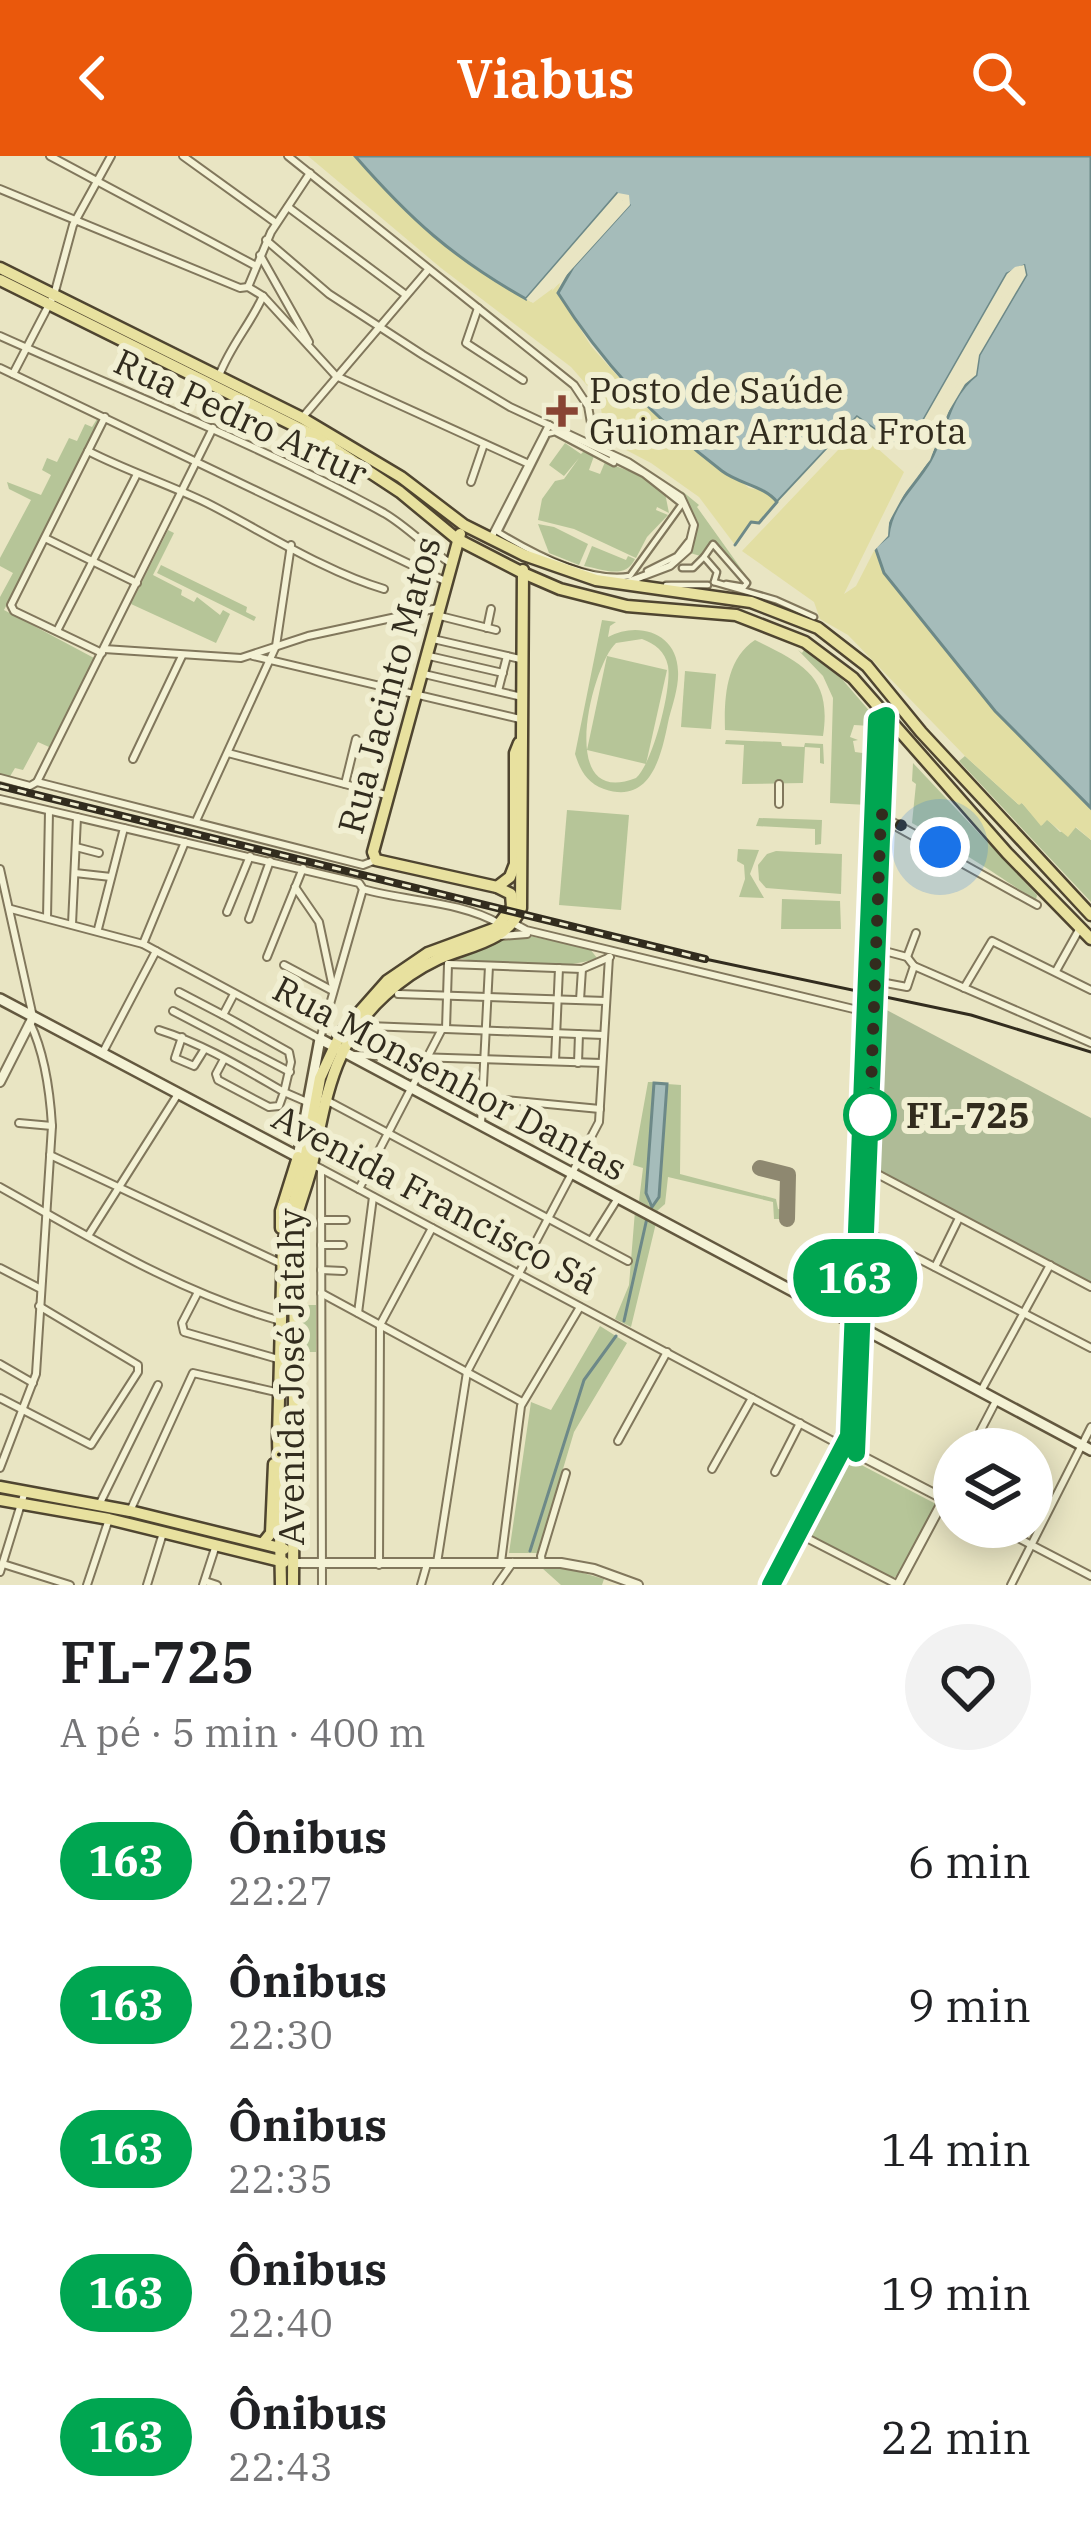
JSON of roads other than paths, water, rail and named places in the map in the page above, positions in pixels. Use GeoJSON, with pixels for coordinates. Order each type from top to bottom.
{"type":"FeatureCollection","features":[{"type":"Feature","properties":{"kind":"main road"},"geometry":{"type":"LineString","coordinates":[[0,268],[50,299]]}},
{"type":"Feature","properties":{"kind":"main road"},"geometry":{"type":"LineString","coordinates":[[0,280],[50,299],[190,368],[429,496],[464,525],[524,555],[576,575],[733,598],[814,622],[851,651],[887,689],[1091,915]]}},
{"type":"Feature","properties":{"kind":"main road"},"geometry":{"type":"LineString","coordinates":[[190,368],[219,376],[302,418],[358,457],[457,539],[523,573],[560,589],[627,606],[736,615],[806,642],[853,678],[1091,939]]}},
{"type":"Feature","properties":{"kind":"main road","name":"Rua Jacinto Matos"},"geometry":{"type":"LineString","coordinates":[[376,860],[373,843],[464,525]]}},
{"type":"Feature","properties":{"kind":"main road"},"geometry":{"type":"LineString","coordinates":[[505,928],[523,900],[524,555]]}},
{"type":"Feature","properties":{"kind":"main road"},"geometry":{"type":"LineString","coordinates":[[806,642],[805,634],[814,622]]}},
{"type":"Feature","properties":{"kind":"main road"},"geometry":{"type":"LineString","coordinates":[[886,716],[887,689]]}},
{"type":"Feature","properties":{"kind":"main road"},"geometry":{"type":"LineString","coordinates":[[886,716],[897,714],[921,732]]}},
{"type":"Feature","properties":{"kind":"main road"},"geometry":{"type":"LineString","coordinates":[[497,887],[510,877],[515,864],[515,753],[523,740]]}},
{"type":"Feature","properties":{"kind":"main road"},"geometry":{"type":"LineString","coordinates":[[977,819],[996,836],[1006,825]]}},
{"type":"Feature","properties":{"kind":"main road"},"geometry":{"type":"LineString","coordinates":[[376,860],[497,887],[513,900],[505,928]]}},
{"type":"Feature","properties":{"kind":"main road","name":"Avenida José Jatahy"},"geometry":{"type":"LineString","coordinates":[[281,1585],[287,1556],[281,1211],[309,1163],[314,1100],[323,1069],[383,997],[418,970],[505,928]]}},
{"type":"Feature","properties":{"kind":"main road","name":"Avenida José Jatahy"},"geometry":{"type":"LineString","coordinates":[[285,1353],[295,1222],[324,1099],[358,1011],[398,973],[441,947],[505,928]]}},
{"type":"Feature","properties":{"kind":"main road","name":"Avenida Francisco Sá"},"geometry":{"type":"LineString","coordinates":[[0,999],[309,1163]]}},
{"type":"Feature","properties":{"kind":"main road","name":"Rua Jacinto Matos"},"geometry":{"type":"LineString","coordinates":[[309,1163],[307,1102],[320,1040]]}},
{"type":"Feature","properties":{"kind":"main road","name":"Rua Monsenhor Dantas"},"geometry":{"type":"LineString","coordinates":[[320,1040],[1087,1447]]}},
{"type":"Feature","properties":{"kind":"main road"},"geometry":{"type":"LineString","coordinates":[[310,1082],[323,1069]]}},
{"type":"Feature","properties":{"kind":"main road","name":"Avenida José Jatahy"},"geometry":{"type":"LineString","coordinates":[[286,1375],[280,1393],[278,1437],[293,1585]]}},
{"type":"Feature","properties":{"kind":"main road"},"geometry":{"type":"LineString","coordinates":[[259,1543],[271,1533],[278,1437]]}},
{"type":"Feature","properties":{"kind":"main road"},"geometry":{"type":"LineString","coordinates":[[0,1487],[163,1533],[287,1556]]}},
{"type":"Feature","properties":{"kind":"main road"},"geometry":{"type":"LineString","coordinates":[[0,1500],[24,1497],[130,1511],[259,1543],[287,1556]]}},
{"type":"Feature","properties":{"kind":"street"},"geometry":{"type":"LineString","coordinates":[[50,156],[256,266]]}},
{"type":"Feature","properties":{"kind":"street"},"geometry":{"type":"LineString","coordinates":[[13,374],[50,299],[76,220],[111,156]]}},
{"type":"Feature","properties":{"kind":"street"},"geometry":{"type":"LineString","coordinates":[[183,156],[276,224]]}},
{"type":"Feature","properties":{"kind":"street"},"geometry":{"type":"LineString","coordinates":[[288,156],[574,385],[588,406],[592,446],[590,452],[644,475],[682,504],[630,575],[614,578],[579,570],[498,532],[547,434],[555,432],[592,446]]}},
{"type":"Feature","properties":{"kind":"street"},"geometry":{"type":"LineString","coordinates":[[248,287],[266,240],[310,173]]}},
{"type":"Feature","properties":{"kind":"street"},"geometry":{"type":"LineString","coordinates":[[0,189],[148,252],[248,287],[263,296],[336,376],[529,464]]}},
{"type":"Feature","properties":{"kind":"street"},"geometry":{"type":"LineString","coordinates":[[288,207],[406,295]]}},
{"type":"Feature","properties":{"kind":"street"},"geometry":{"type":"LineString","coordinates":[[266,240],[329,294],[378,326],[510,406],[681,497],[693,519],[693,539],[677,562],[620,585]]}},
{"type":"Feature","properties":{"kind":"street"},"geometry":{"type":"LineString","coordinates":[[260,255],[317,355]]}},
{"type":"Feature","properties":{"kind":"street"},"geometry":{"type":"LineString","coordinates":[[302,418],[428,270]]}},
{"type":"Feature","properties":{"kind":"street"},"geometry":{"type":"LineString","coordinates":[[219,376],[263,296]]}},
{"type":"Feature","properties":{"kind":"street"},"geometry":{"type":"LineString","coordinates":[[478,308],[466,343],[523,380]]}},
{"type":"Feature","properties":{"kind":"street","name":"Rua Pedro Artur"},"geometry":{"type":"LineString","coordinates":[[0,336],[213,428],[384,514],[450,563]]}},
{"type":"Feature","properties":{"kind":"street"},"geometry":{"type":"LineString","coordinates":[[0,368],[445,580]]}},
{"type":"Feature","properties":{"kind":"street"},"geometry":{"type":"LineString","coordinates":[[105,417],[12,602],[14,611],[103,651],[250,656],[524,720]]}},
{"type":"Feature","properties":{"kind":"street","name":"Rua Jacinto Matos"},"geometry":{"type":"LineString","coordinates":[[490,539],[549,425]]}},
{"type":"Feature","properties":{"kind":"street"},"geometry":{"type":"LineString","coordinates":[[0,778],[30,786],[37,782],[213,428]]}},
{"type":"Feature","properties":{"kind":"street"},"geometry":{"type":"LineString","coordinates":[[470,482],[484,444]]}},
{"type":"Feature","properties":{"kind":"street"},"geometry":{"type":"LineString","coordinates":[[88,451],[383,589]]}},
{"type":"Feature","properties":{"kind":"street"},"geometry":{"type":"LineString","coordinates":[[57,631],[136,476]]}},
{"type":"Feature","properties":{"kind":"street"},"geometry":{"type":"LineString","coordinates":[[647,571],[683,550],[690,531],[687,513]]}},
{"type":"Feature","properties":{"kind":"street"},"geometry":{"type":"LineString","coordinates":[[45,538],[137,583]]}},
{"type":"Feature","properties":{"kind":"street"},"geometry":{"type":"LineString","coordinates":[[640,583],[743,587],[747,583],[712,544],[694,568],[682,568]]}},
{"type":"Feature","properties":{"kind":"street"},"geometry":{"type":"LineString","coordinates":[[196,821],[276,646],[291,545]]}},
{"type":"Feature","properties":{"kind":"street"},"geometry":{"type":"LineString","coordinates":[[704,557],[717,572],[711,584]]}},
{"type":"Feature","properties":{"kind":"street"},"geometry":{"type":"LineString","coordinates":[[711,584],[776,600],[814,622]]}},
{"type":"Feature","properties":{"kind":"street"},"geometry":{"type":"LineString","coordinates":[[250,656],[276,646],[437,611],[491,629],[491,609]]}},
{"type":"Feature","properties":{"kind":"street"},"geometry":{"type":"LineString","coordinates":[[430,638],[525,660]]}},
{"type":"Feature","properties":{"kind":"street"},"geometry":{"type":"LineString","coordinates":[[134,759],[182,656]]}},
{"type":"Feature","properties":{"kind":"street"},"geometry":{"type":"LineString","coordinates":[[425,656],[502,674]]}},
{"type":"Feature","properties":{"kind":"street"},"geometry":{"type":"LineString","coordinates":[[498,692],[507,656]]}},
{"type":"Feature","properties":{"kind":"street"},"geometry":{"type":"LineString","coordinates":[[421,673],[524,697]]}},
{"type":"Feature","properties":{"kind":"street"},"geometry":{"type":"LineString","coordinates":[[864,1166],[866,1012],[886,716]]}},
{"type":"Feature","properties":{"kind":"street"},"geometry":{"type":"LineString","coordinates":[[345,784],[356,739]]}},
{"type":"Feature","properties":{"kind":"street"},"geometry":{"type":"LineString","coordinates":[[227,752],[386,795]]}},
{"type":"Feature","properties":{"kind":"street"},"geometry":{"type":"LineString","coordinates":[[37,782],[363,865],[376,860]]}},
{"type":"Feature","properties":{"kind":"street"},"geometry":{"type":"LineString","coordinates":[[779,784],[779,803]]}},
{"type":"Feature","properties":{"kind":"street"},"geometry":{"type":"LineString","coordinates":[[0,799],[303,868],[359,883],[363,890],[465,911],[505,928],[866,1012]]}},
{"type":"Feature","properties":{"kind":"street"},"geometry":{"type":"LineString","coordinates":[[47,918],[49,811]]}},
{"type":"Feature","properties":{"kind":"street"},"geometry":{"type":"LineString","coordinates":[[877,816],[1037,904]]}},
{"type":"Feature","properties":{"kind":"street"},"geometry":{"type":"LineString","coordinates":[[72,924],[77,817]]}},
{"type":"Feature","properties":{"kind":"street"},"geometry":{"type":"LineString","coordinates":[[98,930],[124,828]]}},
{"type":"Feature","properties":{"kind":"street"},"geometry":{"type":"LineString","coordinates":[[143,944],[185,842]]}},
{"type":"Feature","properties":{"kind":"street"},"geometry":{"type":"LineString","coordinates":[[76,847],[99,853]]}},
{"type":"Feature","properties":{"kind":"street"},"geometry":{"type":"LineString","coordinates":[[227,912],[250,856]]}},
{"type":"Feature","properties":{"kind":"street"},"geometry":{"type":"LineString","coordinates":[[249,919],[270,861]]}},
{"type":"Feature","properties":{"kind":"street"},"geometry":{"type":"LineString","coordinates":[[267,957],[303,868]]}},
{"type":"Feature","properties":{"kind":"street"},"geometry":{"type":"LineString","coordinates":[[0,869],[52,1126],[34,1383],[0,1468]]}},
{"type":"Feature","properties":{"kind":"street"},"geometry":{"type":"LineString","coordinates":[[75,873],[111,877]]}},
{"type":"Feature","properties":{"kind":"street"},"geometry":{"type":"LineString","coordinates":[[295,887],[319,922],[333,991]]}},
{"type":"Feature","properties":{"kind":"street","name":"Rua Jacinto Matos"},"geometry":{"type":"LineString","coordinates":[[320,1040],[363,890]]}},
{"type":"Feature","properties":{"kind":"street","name":"Rua Monsenhor Dantas"},"geometry":{"type":"LineString","coordinates":[[11,909],[143,944],[320,1040]]}},
{"type":"Feature","properties":{"kind":"street"},"geometry":{"type":"LineString","coordinates":[[505,928],[542,934]]}},
{"type":"Feature","properties":{"kind":"street"},"geometry":{"type":"LineString","coordinates":[[1056,971],[1080,928]]}},
{"type":"Feature","properties":{"kind":"street"},"geometry":{"type":"LineString","coordinates":[[907,957],[916,933]]}},
{"type":"Feature","properties":{"kind":"street"},"geometry":{"type":"LineString","coordinates":[[964,988],[992,941],[1091,990]]}},
{"type":"Feature","properties":{"kind":"street"},"geometry":{"type":"LineString","coordinates":[[421,1585],[432,1563],[467,1372],[599,1122],[605,962],[593,946]]}},
{"type":"Feature","properties":{"kind":"street"},"geometry":{"type":"LineString","coordinates":[[872,948],[907,957],[914,966],[1091,1042]]}},
{"type":"Feature","properties":{"kind":"street"},"geometry":{"type":"LineString","coordinates":[[856,1453],[861,1230],[875,981],[872,948]]}},
{"type":"Feature","properties":{"kind":"street"},"geometry":{"type":"LineString","coordinates":[[102,1054],[156,951]]}},
{"type":"Feature","properties":{"kind":"street"},"geometry":{"type":"LineString","coordinates":[[359,1189],[444,1029],[449,959],[489,966],[582,969],[623,956]]}},
{"type":"Feature","properties":{"kind":"street"},"geometry":{"type":"LineString","coordinates":[[284,965],[333,991]]}},
{"type":"Feature","properties":{"kind":"street"},"geometry":{"type":"LineString","coordinates":[[481,1124],[489,966]]}},
{"type":"Feature","properties":{"kind":"street"},"geometry":{"type":"LineString","coordinates":[[875,981],[907,987],[914,966]]}},
{"type":"Feature","properties":{"kind":"street"},"geometry":{"type":"LineString","coordinates":[[555,1062],[559,968]]}},
{"type":"Feature","properties":{"kind":"street"},"geometry":{"type":"LineString","coordinates":[[580,1000],[582,969]]}},
{"type":"Feature","properties":{"kind":"street"},"geometry":{"type":"LineString","coordinates":[[179,992],[221,1014],[232,1020],[289,1052],[290,1072],[274,1108],[220,1081],[216,1074],[232,1020]]}},
{"type":"Feature","properties":{"kind":"street"},"geometry":{"type":"LineString","coordinates":[[210,1030],[234,994]]}},
{"type":"Feature","properties":{"kind":"street"},"geometry":{"type":"LineString","coordinates":[[398,994],[606,1001]]}},
{"type":"Feature","properties":{"kind":"street"},"geometry":{"type":"LineString","coordinates":[[173,1010],[290,1072]]}},
{"type":"Feature","properties":{"kind":"street"},"geometry":{"type":"LineString","coordinates":[[0,1082],[32,1020]]}},
{"type":"Feature","properties":{"kind":"street"},"geometry":{"type":"LineString","coordinates":[[368,1026],[603,1035]]}},
{"type":"Feature","properties":{"kind":"street"},"geometry":{"type":"LineString","coordinates":[[159,1030],[205,1048],[307,1102]]}},
{"type":"Feature","properties":{"kind":"street"},"geometry":{"type":"LineString","coordinates":[[578,1063],[579,1034]]}},
{"type":"Feature","properties":{"kind":"street"},"geometry":{"type":"LineString","coordinates":[[182,1037],[174,1056],[191,1066],[205,1048]]}},
{"type":"Feature","properties":{"kind":"street"},"geometry":{"type":"LineString","coordinates":[[342,1050],[602,1064]]}},
{"type":"Feature","properties":{"kind":"street"},"geometry":{"type":"LineString","coordinates":[[371,1057],[421,1059],[422,1062],[409,1082],[367,1058],[371,1057]]}},
{"type":"Feature","properties":{"kind":"street"},"geometry":{"type":"LineString","coordinates":[[88,1236],[178,1094]]}},
{"type":"Feature","properties":{"kind":"street"},"geometry":{"type":"LineString","coordinates":[[484,1098],[599,1108]]}},
{"type":"Feature","properties":{"kind":"street"},"geometry":{"type":"LineString","coordinates":[[324,1099],[628,1261]]}},
{"type":"Feature","properties":{"kind":"street"},"geometry":{"type":"LineString","coordinates":[[19,1123],[52,1126]]}},
{"type":"Feature","properties":{"kind":"street"},"geometry":{"type":"LineString","coordinates":[[50,1155],[282,1264]]}},
{"type":"Feature","properties":{"kind":"street","name":"Avenida Francisco Sá"},"geometry":{"type":"LineString","coordinates":[[309,1163],[844,1447]]}},
{"type":"Feature","properties":{"kind":"street","name":"Avenida José Jatahy"},"geometry":{"type":"LineString","coordinates":[[309,1163],[321,1220],[322,1585]]}},
{"type":"Feature","properties":{"kind":"street"},"geometry":{"type":"LineString","coordinates":[[864,1166],[1091,1287]]}},
{"type":"Feature","properties":{"kind":"street"},"geometry":{"type":"LineString","coordinates":[[0,1187],[197,1294],[281,1321]]}},
{"type":"Feature","properties":{"kind":"street"},"geometry":{"type":"LineString","coordinates":[[358,1312],[373,1196]]}},
{"type":"Feature","properties":{"kind":"street"},"geometry":{"type":"LineString","coordinates":[[591,1241],[619,1198]]}},
{"type":"Feature","properties":{"kind":"street"},"geometry":{"type":"LineString","coordinates":[[935,1267],[959,1218]]}},
{"type":"Feature","properties":{"kind":"street"},"geometry":{"type":"LineString","coordinates":[[321,1220],[346,1220]]}},
{"type":"Feature","properties":{"kind":"street"},"geometry":{"type":"LineString","coordinates":[[380,1565],[380,1324],[432,1227]]}},
{"type":"Feature","properties":{"kind":"street"},"geometry":{"type":"LineString","coordinates":[[861,1230],[1091,1348]]}},
{"type":"Feature","properties":{"kind":"street"},"geometry":{"type":"LineString","coordinates":[[321,1245],[343,1245]]}},
{"type":"Feature","properties":{"kind":"street"},"geometry":{"type":"LineString","coordinates":[[981,1391],[1050,1265]]}},
{"type":"Feature","properties":{"kind":"street"},"geometry":{"type":"LineString","coordinates":[[0,1268],[39,1288]]}},
{"type":"Feature","properties":{"kind":"street"},"geometry":{"type":"LineString","coordinates":[[321,1270],[343,1271]]}},
{"type":"Feature","properties":{"kind":"street"},"geometry":{"type":"LineString","coordinates":[[321,1293],[523,1402]]}},
{"type":"Feature","properties":{"kind":"street"},"geometry":{"type":"LineString","coordinates":[[197,1294],[182,1323],[184,1332],[285,1353]]}},
{"type":"Feature","properties":{"kind":"street"},"geometry":{"type":"LineString","coordinates":[[0,1398],[91,1445],[139,1369],[39,1306]]}},
{"type":"Feature","properties":{"kind":"street"},"geometry":{"type":"LineString","coordinates":[[501,1562],[523,1402],[580,1306]]}},
{"type":"Feature","properties":{"kind":"street"},"geometry":{"type":"LineString","coordinates":[[771,1585],[849,1436],[858,1324]]}},
{"type":"Feature","properties":{"kind":"street"},"geometry":{"type":"LineString","coordinates":[[618,1441],[667,1352]]}},
{"type":"Feature","properties":{"kind":"street"},"geometry":{"type":"LineString","coordinates":[[0,1364],[34,1383]]}},
{"type":"Feature","properties":{"kind":"street"},"geometry":{"type":"LineString","coordinates":[[130,1511],[193,1373],[280,1393]]}},
{"type":"Feature","properties":{"kind":"street"},"geometry":{"type":"LineString","coordinates":[[99,1505],[158,1385]]}},
{"type":"Feature","properties":{"kind":"street"},"geometry":{"type":"LineString","coordinates":[[712,1469],[752,1397]]}},
{"type":"Feature","properties":{"kind":"street"},"geometry":{"type":"LineString","coordinates":[[981,1428],[997,1399]]}},
{"type":"Feature","properties":{"kind":"street"},"geometry":{"type":"LineString","coordinates":[[775,1472],[800,1423]]}},
{"type":"Feature","properties":{"kind":"street"},"geometry":{"type":"LineString","coordinates":[[1053,1508],[1087,1447],[1091,1427]]}},
{"type":"Feature","properties":{"kind":"street"},"geometry":{"type":"LineString","coordinates":[[844,1447],[933,1494]]}},
{"type":"Feature","properties":{"kind":"street"},"geometry":{"type":"LineString","coordinates":[[542,1563],[566,1473]]}},
{"type":"Feature","properties":{"kind":"street"},"geometry":{"type":"LineString","coordinates":[[24,1497],[1,1566],[70,1585]]}},
{"type":"Feature","properties":{"kind":"street"},"geometry":{"type":"LineString","coordinates":[[87,1585],[109,1520]]}},
{"type":"Feature","properties":{"kind":"street"},"geometry":{"type":"LineString","coordinates":[[797,1533],[898,1585],[933,1528]]}},
{"type":"Feature","properties":{"kind":"street"},"geometry":{"type":"LineString","coordinates":[[147,1585],[163,1533]]}},
{"type":"Feature","properties":{"kind":"street"},"geometry":{"type":"LineString","coordinates":[[216,1545],[204,1583],[217,1585]]}},
{"type":"Feature","properties":{"kind":"street"},"geometry":{"type":"LineString","coordinates":[[1011,1585],[1030,1548]]}},
{"type":"Feature","properties":{"kind":"street"},"geometry":{"type":"LineString","coordinates":[[1038,1548],[1091,1576]]}},
{"type":"Feature","properties":{"kind":"street"},"geometry":{"type":"LineString","coordinates":[[287,1556],[380,1565],[542,1563],[594,1569],[638,1585]]}},
{"type":"Feature","properties":{"kind":"street"},"geometry":{"type":"LineString","coordinates":[[496,1585],[513,1562]]}},
{"type":"Feature","properties":{"kind":"water"},"geometry":{"type":"Polygon","coordinates":[[[355,156],[1091,156],[1091,808],[995,711],[884,573],[875,547],[888,536],[904,496],[936,450],[953,404],[976,375],[979,355],[1026,275],[1024,266],[1007,274],[910,444],[892,442],[857,417],[777,502],[722,471],[674,432],[612,367],[558,293],[573,267],[629,205],[617,194],[526,299],[434,236],[355,156]]]}},
{"type":"Feature","properties":{"kind":"water"},"geometry":{"type":"Polygon","coordinates":[[[654,1083],[667,1084],[659,1197],[652,1207],[646,1193],[654,1083]]]}},
{"type":"Feature","properties":{"kind":"waterway"},"geometry":{"type":"LineString","coordinates":[[735,545],[751,522],[759,523],[777,502]]}},
{"type":"Feature","properties":{"kind":"waterway"},"geometry":{"type":"LineString","coordinates":[[624,1321],[647,1218]]}},
{"type":"Feature","properties":{"kind":"waterway"},"geometry":{"type":"LineString","coordinates":[[530,1551],[584,1380],[616,1336]]}},
{"type":"Feature","properties":{"kind":"tram line"},"geometry":{"type":"LineString","coordinates":[[705,959],[971,1015],[1091,1052]]}},
{"type":"Feature","properties":{"kind":"railway"},"geometry":{"type":"LineString","coordinates":[[0,786],[705,959]]}},
{"type":"Feature","properties":{"kind":"place","name":"Posto de Saúde Guiomar Arruda Frota"},"geometry":{"type":"Point","coordinates":[562,411]}},
{"type":"Feature","properties":{"kind":"place","name":"FL-725"},"geometry":{"type":"Point","coordinates":[870,1115]}}]}
